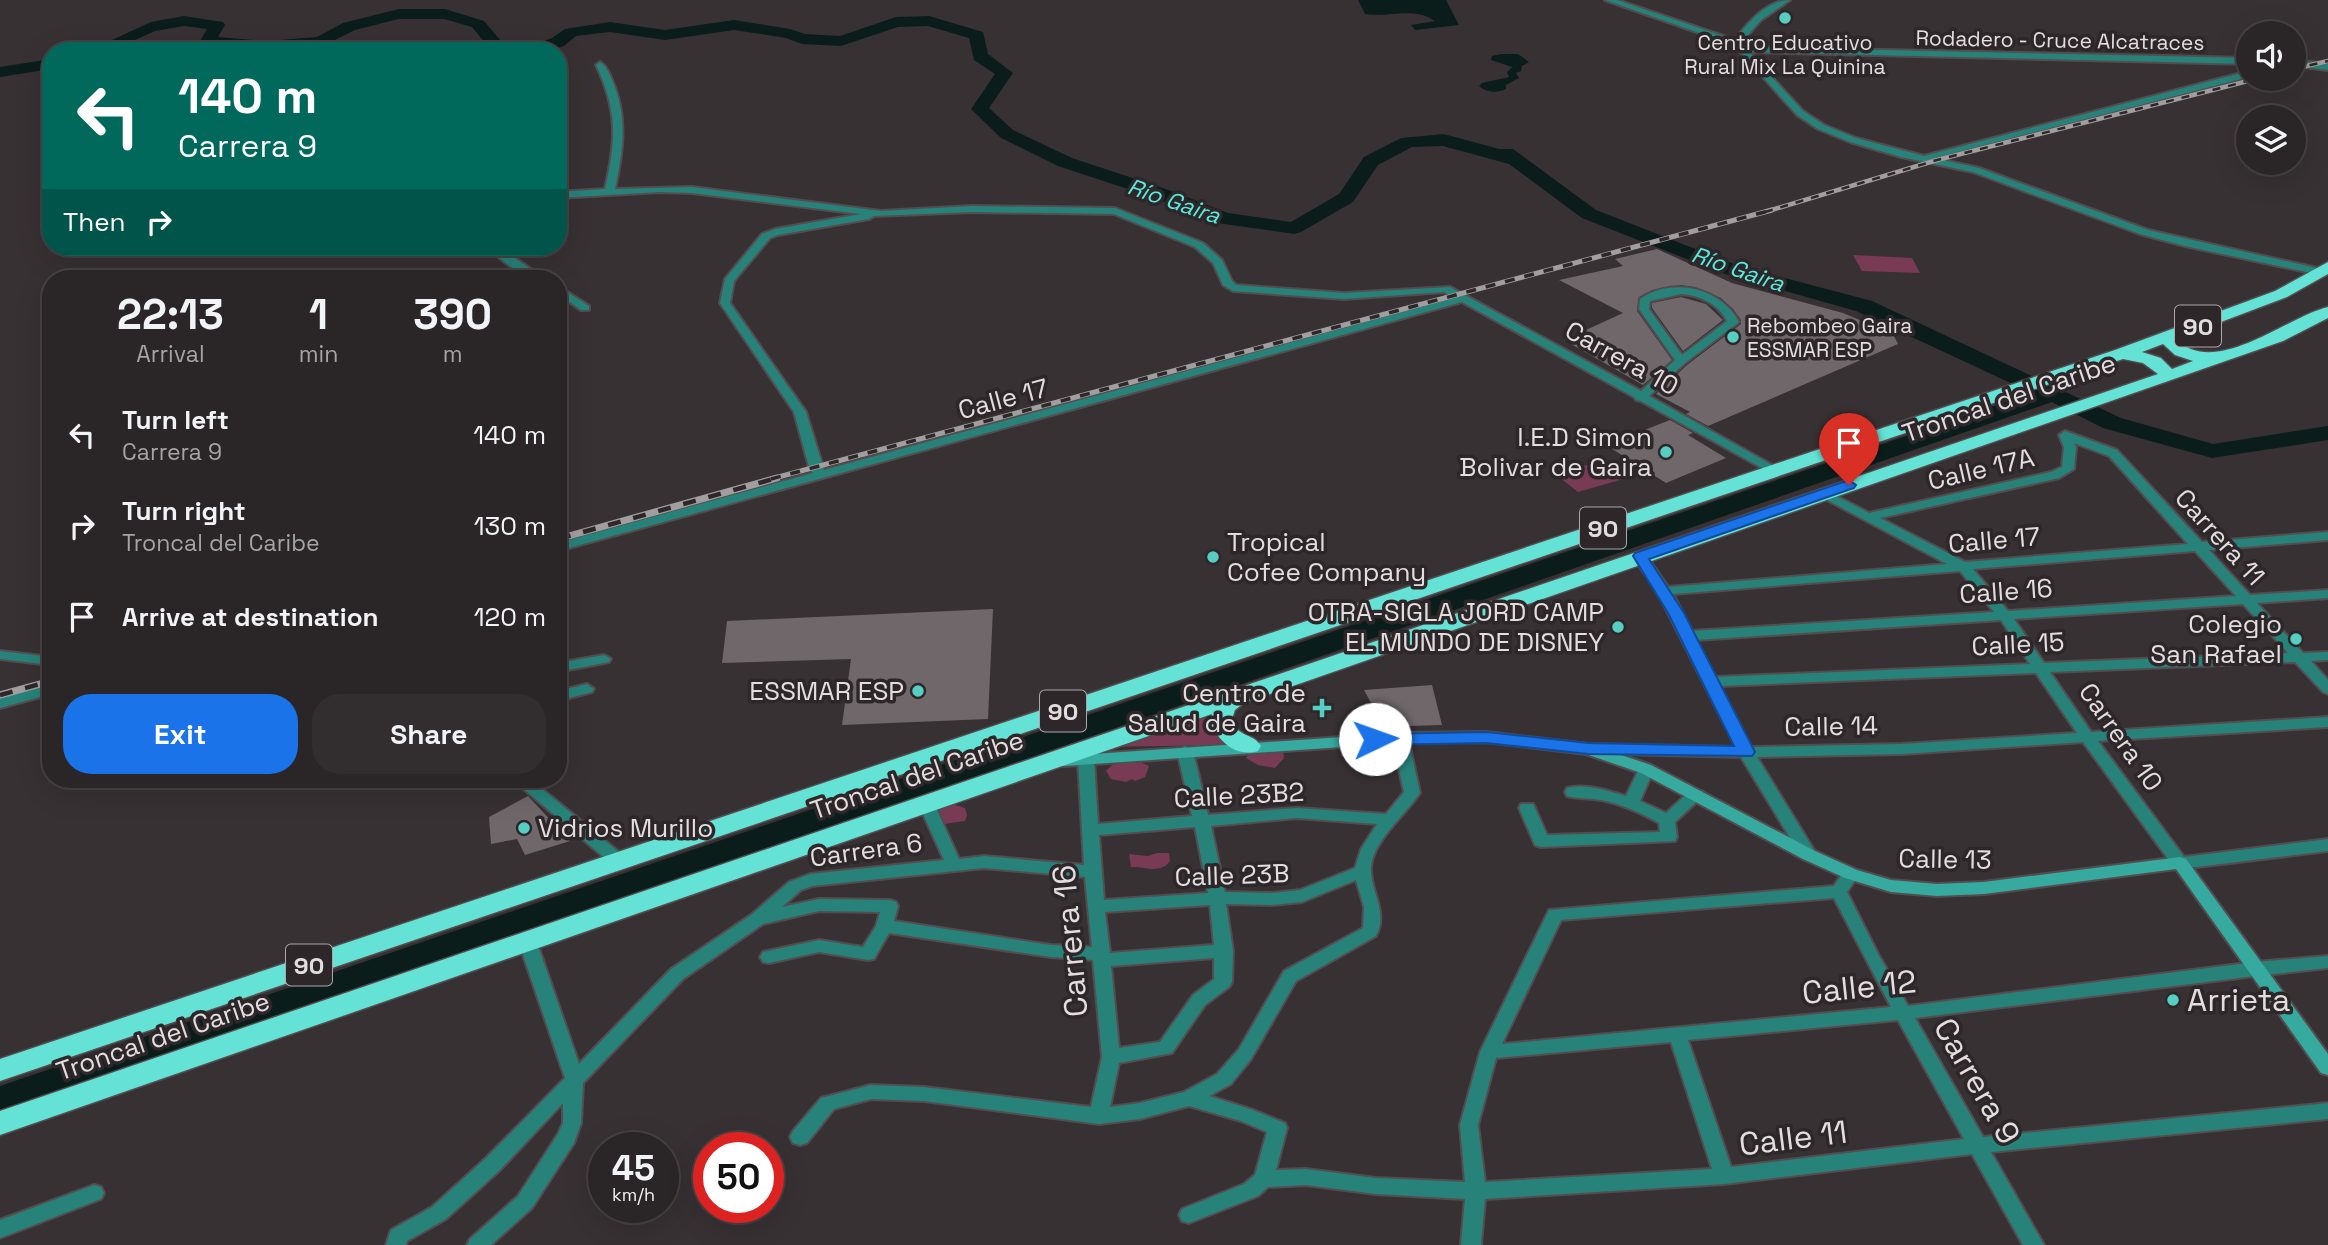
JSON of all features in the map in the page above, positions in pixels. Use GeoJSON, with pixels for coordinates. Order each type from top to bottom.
{"type":"FeatureCollection","features":[{"type":"Feature","properties":{"kind":"highway","name":"Troncal del Caribe"},"geometry":{"type":"LineString","coordinates":[[0,1070],[2121,354],[2281,294],[2325,269]]}},
{"type":"Feature","properties":{"kind":"highway","name":"Troncal del Caribe"},"geometry":{"type":"LineString","coordinates":[[0,1123],[2168,376],[2277,337],[2328,312]]}},
{"type":"Feature","properties":{"kind":"highway"},"geometry":{"type":"LineString","coordinates":[[2277,337],[2328,320]]}},
{"type":"Feature","properties":{"kind":"highway"},"geometry":{"type":"LineString","coordinates":[[2167,338],[2172,346],[2186,354],[2214,359]]}},
{"type":"Feature","properties":{"kind":"highway"},"geometry":{"type":"LineString","coordinates":[[2121,354],[2149,359],[2163,367],[2168,376]]}},
{"type":"Feature","properties":{"kind":"highway"},"geometry":{"type":"LineString","coordinates":[[1240,695],[1225,707],[1220,722],[1229,737],[1250,746]]}},
{"type":"Feature","properties":{"kind":"main road","name":"Calle 14"},"geometry":{"type":"LineString","coordinates":[[1041,764],[1250,746],[1400,738],[1486,737],[1588,748]]}},
{"type":"Feature","properties":{"kind":"main road","name":"Calle 13"},"geometry":{"type":"LineString","coordinates":[[1588,748],[1646,769],[1809,855],[1851,874],[1891,886],[1937,890],[1984,888],[2180,863]]}},
{"type":"Feature","properties":{"kind":"main road","name":"Carrera 10"},"geometry":{"type":"LineString","coordinates":[[2180,863],[2328,1068]]}},
{"type":"Feature","properties":{"kind":"street"},"geometry":{"type":"LineString","coordinates":[[1609,0],[1741,46],[1800,113],[1821,127],[1853,141],[1901,155],[1995,176],[2144,232],[2213,250],[2325,269]]}},
{"type":"Feature","properties":{"kind":"street"},"geometry":{"type":"LineString","coordinates":[[1741,46],[1747,26],[1769,8],[1786,0]]}},
{"type":"Feature","properties":{"kind":"street","name":"Rodadero - Cruce Alcatraces"},"geometry":{"type":"LineString","coordinates":[[1741,46],[2236,61]]}},
{"type":"Feature","properties":{"kind":"street"},"geometry":{"type":"LineString","coordinates":[[2306,63],[2328,58]]}},
{"type":"Feature","properties":{"kind":"street"},"geometry":{"type":"LineString","coordinates":[[600,65],[620,112],[617,159],[610,191]]}},
{"type":"Feature","properties":{"kind":"street"},"geometry":{"type":"LineString","coordinates":[[2306,65],[2328,67]]}},
{"type":"Feature","properties":{"kind":"street","name":"Rodadero - Cruce Alcatraces"},"geometry":{"type":"LineString","coordinates":[[1924,158],[2236,77]]}},
{"type":"Feature","properties":{"kind":"street"},"geometry":{"type":"LineString","coordinates":[[567,194],[692,190],[881,214]]}},
{"type":"Feature","properties":{"kind":"street","name":"Carrera 10"},"geometry":{"type":"LineString","coordinates":[[881,214],[972,209],[1115,211],[1199,245],[1218,262],[1227,283],[1233,288],[1344,296],[1446,289],[1775,470]]}},
{"type":"Feature","properties":{"kind":"street"},"geometry":{"type":"LineString","coordinates":[[820,474],[815,467],[800,412],[725,303],[729,281],[766,236],[775,232],[881,214]]}},
{"type":"Feature","properties":{"kind":"street"},"geometry":{"type":"LineString","coordinates":[[505,256],[524,270]]}},
{"type":"Feature","properties":{"kind":"street"},"geometry":{"type":"LineString","coordinates":[[1640,398],[1733,322],[1729,311],[1701,294],[1674,290],[1645,299],[1644,309],[1681,362]]}},
{"type":"Feature","properties":{"kind":"street"},"geometry":{"type":"LineString","coordinates":[[567,295],[585,308]]}},
{"type":"Feature","properties":{"kind":"street","name":"Calle 17"},"geometry":{"type":"LineString","coordinates":[[567,544],[1462,299]]}},
{"type":"Feature","properties":{"kind":"street","name":"Calle 17A"},"geometry":{"type":"LineString","coordinates":[[1869,517],[2056,475],[2068,469],[2070,447],[2065,435]]}},
{"type":"Feature","properties":{"kind":"street","name":"Carrera 11"},"geometry":{"type":"LineString","coordinates":[[2065,435],[2113,453],[2328,689]]}},
{"type":"Feature","properties":{"kind":"street","name":"Carrera 10"},"geometry":{"type":"LineString","coordinates":[[1822,494],[1964,567],[2005,616],[2087,737],[2180,863]]}},
{"type":"Feature","properties":{"kind":"street","name":"Calle 17"},"geometry":{"type":"LineString","coordinates":[[1664,591],[2328,536]]}},
{"type":"Feature","properties":{"kind":"street"},"geometry":{"type":"LineString","coordinates":[[1640,556],[1664,591],[1746,752],[1809,855]]}},
{"type":"Feature","properties":{"kind":"street","name":"Calle 16"},"geometry":{"type":"LineString","coordinates":[[1688,636],[2328,594]]}},
{"type":"Feature","properties":{"kind":"street"},"geometry":{"type":"LineString","coordinates":[[0,656],[42,660]]}},
{"type":"Feature","properties":{"kind":"street","name":"Calle 15"},"geometry":{"type":"LineString","coordinates":[[1711,682],[2328,656]]}},
{"type":"Feature","properties":{"kind":"street"},"geometry":{"type":"LineString","coordinates":[[567,666],[604,659]]}},
{"type":"Feature","properties":{"kind":"street"},"geometry":{"type":"LineString","coordinates":[[567,694],[587,689]]}},
{"type":"Feature","properties":{"kind":"street"},"geometry":{"type":"LineString","coordinates":[[0,703],[42,691]]}},
{"type":"Feature","properties":{"kind":"street","name":"Calle 14"},"geometry":{"type":"LineString","coordinates":[[1588,748],[1746,752],[1902,749],[2328,722]]}},
{"type":"Feature","properties":{"kind":"street"},"geometry":{"type":"LineString","coordinates":[[800,1137],[828,1103],[871,1092],[924,1094],[1099,1116],[1140,1111],[1189,1098],[1224,1079],[1245,1054],[1290,976],[1370,933],[1373,924],[1370,894],[1363,871],[1369,850],[1412,793],[1400,738]]}},
{"type":"Feature","properties":{"kind":"street"},"geometry":{"type":"LineString","coordinates":[[1111,1057],[1166,1048],[1199,1000],[1223,982],[1224,951],[1219,898],[1185,751]]}},
{"type":"Feature","properties":{"kind":"street","name":"Carrera 16"},"geometry":{"type":"LineString","coordinates":[[1086,759],[1093,872],[1111,1057],[1099,1116]]}},
{"type":"Feature","properties":{"kind":"street"},"geometry":{"type":"LineString","coordinates":[[1631,802],[1646,769]]}},
{"type":"Feature","properties":{"kind":"street"},"geometry":{"type":"LineString","coordinates":[[531,788],[619,861]]}},
{"type":"Feature","properties":{"kind":"street"},"geometry":{"type":"LineString","coordinates":[[1573,792],[1587,792],[1631,802],[1668,829]]}},
{"type":"Feature","properties":{"kind":"street"},"geometry":{"type":"LineString","coordinates":[[1527,808],[1541,841],[1668,829],[1696,795]]}},
{"type":"Feature","properties":{"kind":"street"},"geometry":{"type":"LineString","coordinates":[[926,803],[953,863]]}},
{"type":"Feature","properties":{"kind":"street","name":"Calle 23B2"},"geometry":{"type":"LineString","coordinates":[[1090,830],[1297,813],[1391,820]]}},
{"type":"Feature","properties":{"kind":"street","name":"Calle 13"},"geometry":{"type":"LineString","coordinates":[[2180,863],[2328,845]]}},
{"type":"Feature","properties":{"kind":"street","name":"Carrera 6"},"geometry":{"type":"LineString","coordinates":[[396,1245],[398,1236],[439,1213],[493,1164],[574,1077],[677,974],[757,919],[796,886],[810,880],[953,863],[984,862],[1093,872]]}},
{"type":"Feature","properties":{"kind":"street","name":"Calle 23B"},"geometry":{"type":"LineString","coordinates":[[1098,906],[1302,896],[1363,871]]}},
{"type":"Feature","properties":{"kind":"street"},"geometry":{"type":"LineString","coordinates":[[1471,1245],[1476,1191],[1468,1125],[1489,1052],[1555,914],[1839,892],[1851,874]]}},
{"type":"Feature","properties":{"kind":"street","name":"Carrera 9"},"geometry":{"type":"LineString","coordinates":[[1839,892],[1870,956],[2034,1245]]}},
{"type":"Feature","properties":{"kind":"street"},"geometry":{"type":"LineString","coordinates":[[757,919],[819,905],[890,906],[884,926],[868,954],[819,946],[769,957]]}},
{"type":"Feature","properties":{"kind":"street"},"geometry":{"type":"LineString","coordinates":[[884,926],[1101,957],[1224,951]]}},
{"type":"Feature","properties":{"kind":"street"},"geometry":{"type":"LineString","coordinates":[[477,1245],[525,1202],[567,1136],[572,1123],[574,1077],[528,943]]}},
{"type":"Feature","properties":{"kind":"street","name":"Calle 12"},"geometry":{"type":"LineString","coordinates":[[1489,1052],[1903,1013],[2328,962]]}},
{"type":"Feature","properties":{"kind":"street"},"geometry":{"type":"LineString","coordinates":[[1677,1034],[1724,1176]]}},
{"type":"Feature","properties":{"kind":"street"},"geometry":{"type":"LineString","coordinates":[[1189,1098],[1278,1128],[1264,1179],[1251,1190],[1189,1215]]}},
{"type":"Feature","properties":{"kind":"street","name":"Calle 11"},"geometry":{"type":"LineString","coordinates":[[1264,1179],[1306,1177],[1376,1186],[1476,1191],[1724,1176],[1979,1145],[2328,1111]]}},
{"type":"Feature","properties":{"kind":"street"},"geometry":{"type":"LineString","coordinates":[[0,1229],[94,1193]]}},
{"type":"Feature","properties":{"kind":"shaded area"},"geometry":{"type":"Polygon","coordinates":[[[1358,0],[1446,0],[1459,25],[1415,30],[1411,25],[1435,21],[1410,13],[1365,14],[1358,0]]]}},
{"type":"Feature","properties":{"kind":"shaded area"},"geometry":{"type":"Polygon","coordinates":[[[1518,54],[1529,62],[1516,73],[1519,78],[1506,85],[1506,89],[1495,92],[1485,90],[1479,86],[1482,83],[1509,77],[1507,72],[1512,67],[1491,60],[1492,56],[1518,54]]]}},
{"type":"Feature","properties":{"kind":"shaded area"},"geometry":{"type":"Polygon","coordinates":[[[1853,255],[1912,258],[1920,273],[1862,271],[1853,255]]]}},
{"type":"Feature","properties":{"kind":"shaded area"},"geometry":{"type":"Polygon","coordinates":[[[1602,461],[1623,479],[1578,492],[1555,474],[1602,461]]]}},
{"type":"Feature","properties":{"kind":"shaded area"},"geometry":{"type":"Polygon","coordinates":[[[1209,715],[1212,731],[1226,745],[1100,747],[1209,715]]]}},
{"type":"Feature","properties":{"kind":"shaded area"},"geometry":{"type":"Polygon","coordinates":[[[1251,751],[1283,752],[1284,758],[1275,768],[1258,765],[1246,758],[1251,751]]]}},
{"type":"Feature","properties":{"kind":"shaded area"},"geometry":{"type":"Polygon","coordinates":[[[1140,762],[1149,766],[1145,777],[1126,782],[1111,779],[1106,771],[1112,765],[1140,762]]]}},
{"type":"Feature","properties":{"kind":"shaded area"},"geometry":{"type":"Polygon","coordinates":[[[949,803],[965,808],[965,821],[944,824],[934,809],[949,803]]]}},
{"type":"Feature","properties":{"kind":"shaded area"},"geometry":{"type":"Polygon","coordinates":[[[1169,853],[1170,861],[1162,868],[1131,867],[1129,854],[1148,856],[1169,853]]]}},
{"type":"Feature","properties":{"kind":"building","name":"Rebombeo Gaira ESSMAR ESP"},"geometry":{"type":"Polygon","coordinates":[[[1657,249],[1732,283],[1843,313],[1893,334],[1898,344],[1708,426],[1686,414],[1690,412],[1656,394],[1687,365],[1741,324],[1733,309],[1721,298],[1695,287],[1680,285],[1652,290],[1639,297],[1637,311],[1672,360],[1643,385],[1564,340],[1623,313],[1559,280],[1623,266],[1615,259],[1657,249]]]}},
{"type":"Feature","properties":{"kind":"building"},"geometry":{"type":"Polygon","coordinates":[[[1681,297],[1706,304],[1723,320],[1683,351],[1652,308],[1652,303],[1681,297]]]}},
{"type":"Feature","properties":{"kind":"building","name":"I.E.D Simon Bolivar de Gaira"},"geometry":{"type":"Polygon","coordinates":[[[1670,420],[1693,433],[1688,435],[1726,458],[1666,483],[1606,445],[1670,420]]]}},
{"type":"Feature","properties":{"kind":"building","name":"ESSMAR ESP"},"geometry":{"type":"Polygon","coordinates":[[[993,609],[988,719],[842,725],[851,659],[722,663],[727,621],[993,609]]]}},
{"type":"Feature","properties":{"kind":"building"},"geometry":{"type":"Polygon","coordinates":[[[1432,685],[1442,725],[1408,726],[1404,716],[1379,718],[1364,690],[1432,685]]]}},
{"type":"Feature","properties":{"kind":"building","name":"Vidrios Murillo"},"geometry":{"type":"Polygon","coordinates":[[[528,796],[570,841],[525,855],[517,839],[491,844],[489,817],[528,796]]]}},
{"type":"Feature","properties":{"kind":"waterway","name":"Río Gaira"},"geometry":{"type":"LineString","coordinates":[[321,42],[349,26],[399,14],[445,14],[478,24],[493,42]]}},
{"type":"Feature","properties":{"kind":"waterway","name":"Río Gaira"},"geometry":{"type":"LineString","coordinates":[[117,42],[151,27],[184,21],[217,25],[208,41],[219,42]]}},
{"type":"Feature","properties":{"kind":"waterway","name":"Río Gaira"},"geometry":{"type":"LineString","coordinates":[[558,42],[571,32],[610,27],[665,35],[734,25],[790,34],[802,39],[841,41],[896,22],[929,21],[977,35],[980,56],[1004,73],[980,109],[1007,134],[1065,162],[1159,193],[1224,219],[1294,228],[1346,198],[1371,161],[1408,142],[1444,140],[1515,160]]}},
{"type":"Feature","properties":{"kind":"waterway","name":"Río Gaira"},"geometry":{"type":"LineString","coordinates":[[0,72],[42,65]]}},
{"type":"Feature","properties":{"kind":"waterway","name":"Río Gaira"},"geometry":{"type":"LineString","coordinates":[[1506,153],[1515,160]]}},
{"type":"Feature","properties":{"kind":"waterway","name":"Río Gaira"},"geometry":{"type":"LineString","coordinates":[[1515,160],[1520,163]]}},
{"type":"Feature","properties":{"kind":"waterway","name":"Río Gaira"},"geometry":{"type":"LineString","coordinates":[[1515,160],[1520,163]]}},
{"type":"Feature","properties":{"kind":"waterway"},"geometry":{"type":"LineString","coordinates":[[0,1101],[2053,394],[1864,306],[1732,270],[1589,214],[1520,163]]}},
{"type":"Feature","properties":{"kind":"waterway","name":"Río Gaira"},"geometry":{"type":"LineString","coordinates":[[2051,393],[2112,423],[2212,451],[2328,433]]}},
{"type":"Feature","properties":{"kind":"railway"},"geometry":{"type":"LineString","coordinates":[[2306,66],[2328,61]]}},
{"type":"Feature","properties":{"kind":"railway"},"geometry":{"type":"LineString","coordinates":[[1769,211],[1937,160],[2236,84]]}},
{"type":"Feature","properties":{"kind":"railway"},"geometry":{"type":"LineString","coordinates":[[771,479],[1769,211]]}},
{"type":"Feature","properties":{"kind":"railway"},"geometry":{"type":"LineString","coordinates":[[567,536],[777,478]]}},
{"type":"Feature","properties":{"kind":"railway"},"geometry":{"type":"LineString","coordinates":[[0,695],[42,683]]}},
{"type":"Feature","properties":{"kind":"place","name":"Centro Educativo Rural Mix La Quinina"},"geometry":{"type":"Point","coordinates":[1785,18]}},
{"type":"Feature","properties":{"kind":"place","name":"Rebombeo Gaira ESSMAR ESP"},"geometry":{"type":"Point","coordinates":[1733,337]}},
{"type":"Feature","properties":{"kind":"place","name":"I.E.D Simon Bolivar de Gaira"},"geometry":{"type":"Point","coordinates":[1666,452]}},
{"type":"Feature","properties":{"kind":"place","name":"Tropical Cofee Company"},"geometry":{"type":"Point","coordinates":[1213,557]}},
{"type":"Feature","properties":{"kind":"place","name":"OTRA-SIGLA JORD CAMP EL MUNDO DE DISNEY"},"geometry":{"type":"Point","coordinates":[1618,627]}},
{"type":"Feature","properties":{"kind":"place","name":"Colegio San Rafael"},"geometry":{"type":"Point","coordinates":[2296,639]}},
{"type":"Feature","properties":{"kind":"place","name":"ESSMAR ESP"},"geometry":{"type":"Point","coordinates":[918,691]}},
{"type":"Feature","properties":{"kind":"place","name":"Centro de Salud de Gaira"},"geometry":{"type":"Point","coordinates":[1322,708]}},
{"type":"Feature","properties":{"kind":"place","name":"Vidrios Murillo"},"geometry":{"type":"Point","coordinates":[524,828]}},
{"type":"Feature","properties":{"kind":"place","name":"Arrieta"},"geometry":{"type":"Point","coordinates":[2173,1000]}},
{"type":"Feature","properties":{"kind":"route"},"geometry":{"type":"LineString","coordinates":[[1375,739],[1486,737],[1588,748],[1746,752],[1676,613],[1640,556],[1849,485]]}}]}
